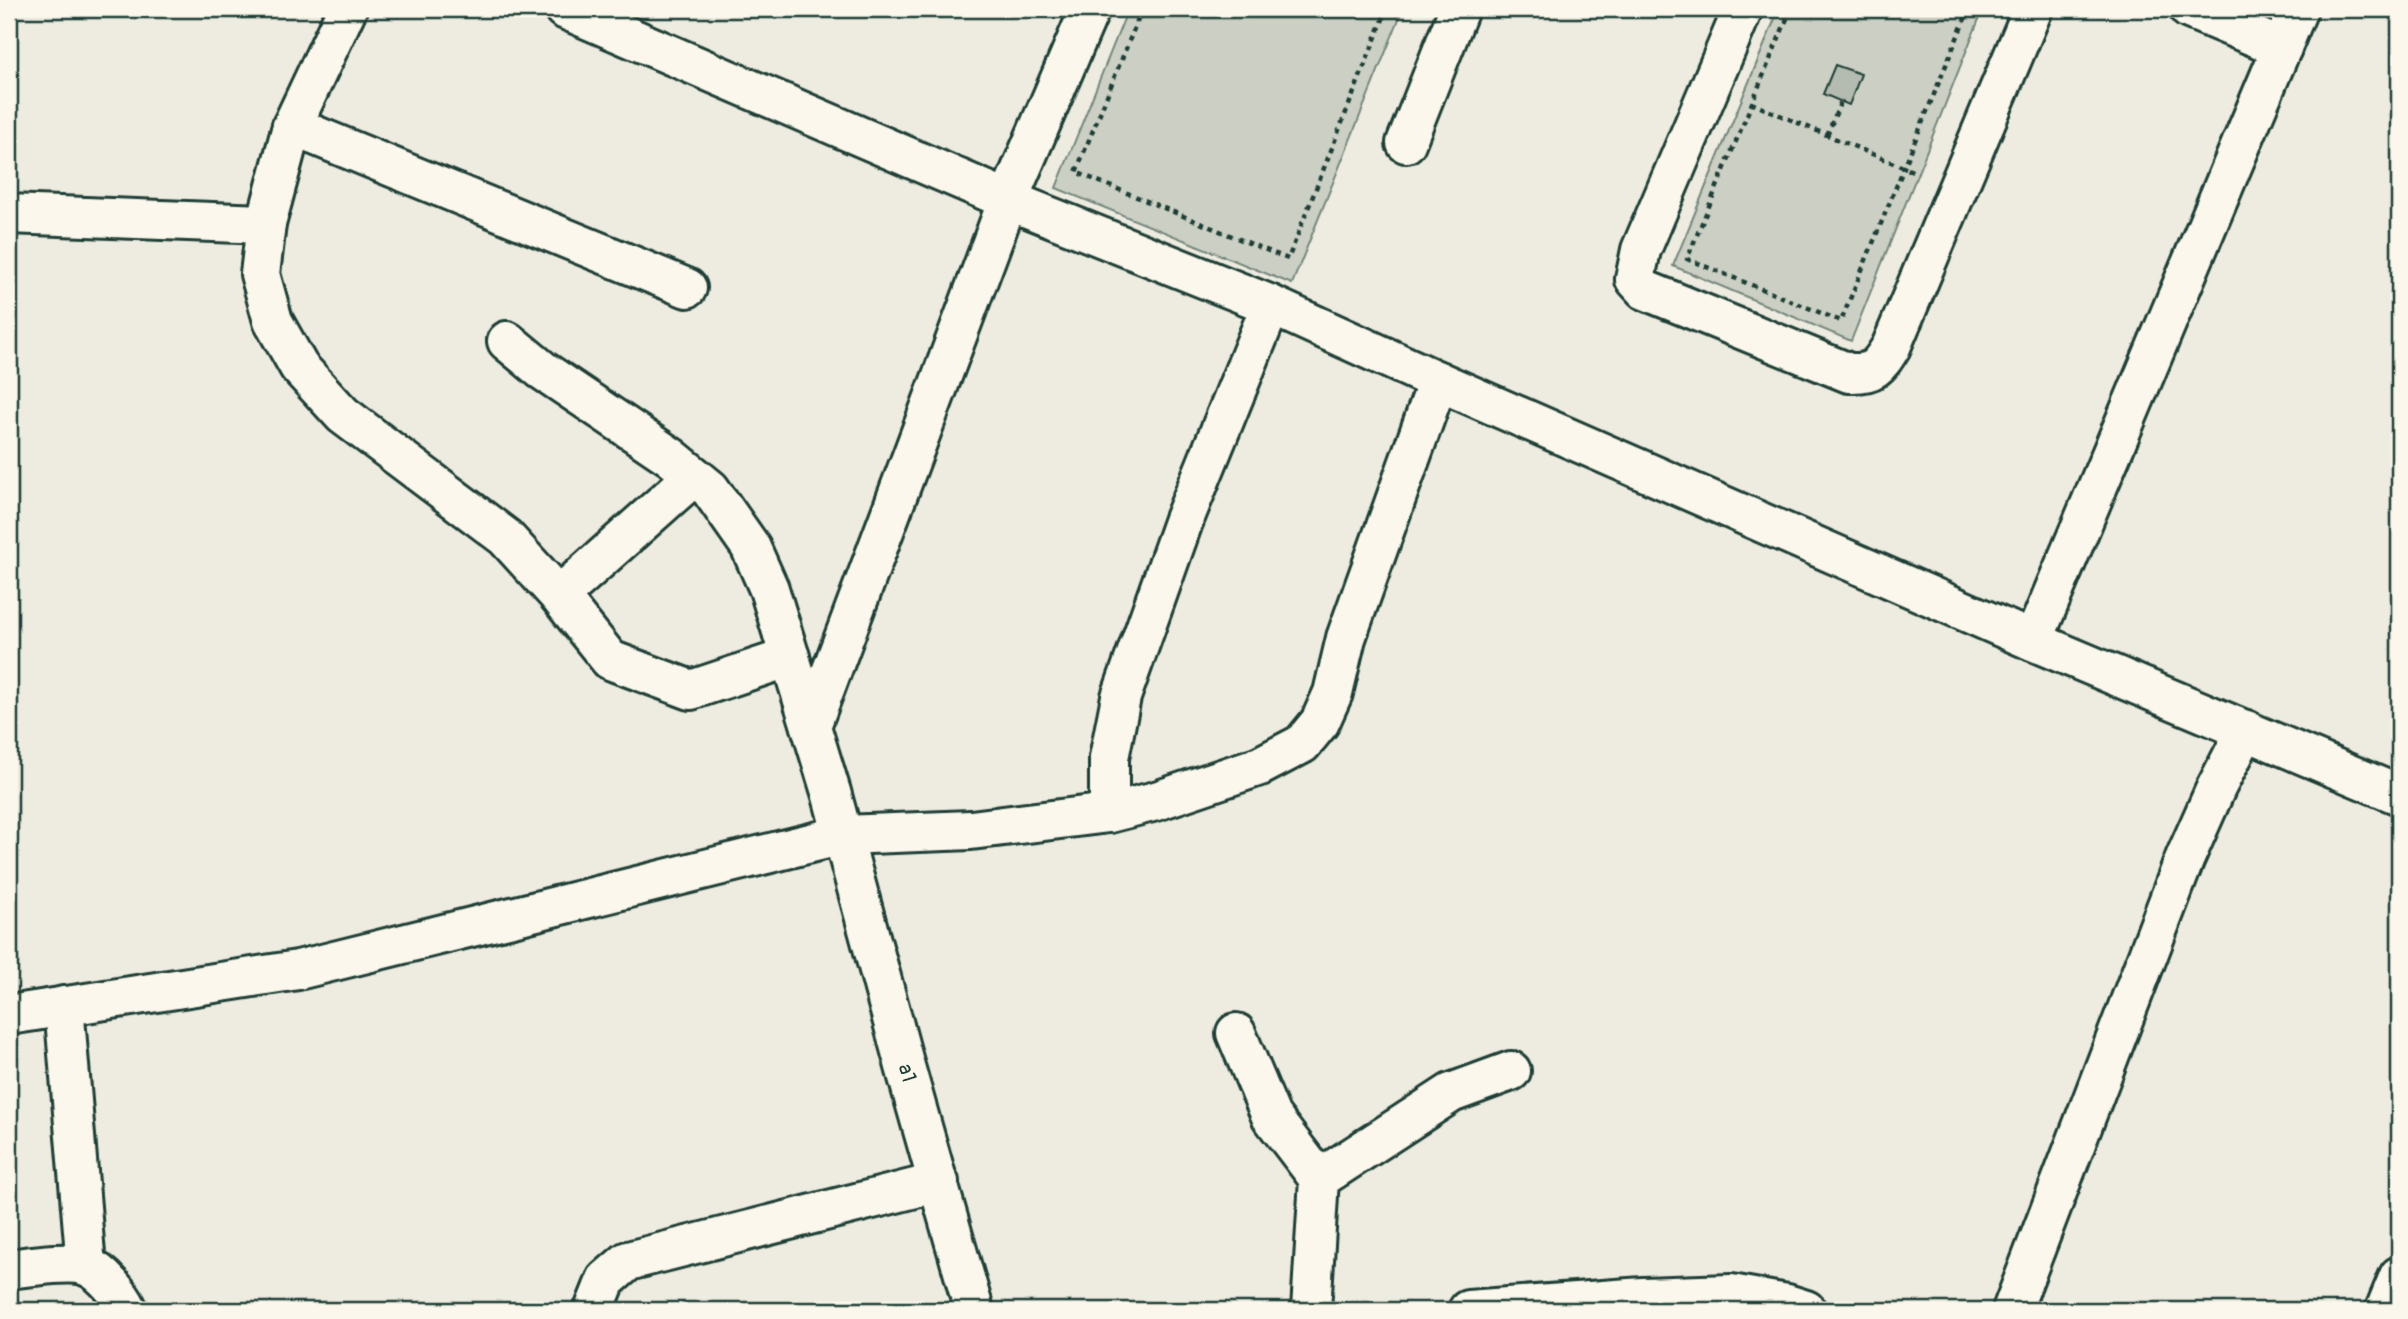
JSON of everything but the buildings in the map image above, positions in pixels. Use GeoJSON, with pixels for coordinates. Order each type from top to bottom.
{"type":"FeatureCollection","features":[{"type":"Feature","properties":{"kind":"street"},"geometry":{"type":"LineString","coordinates":[[347,9],[292,126],[266,224],[260,274],[273,321],[299,367],[343,415],[505,537],[559,596],[610,660],[691,690],[790,657]]}},
{"type":"Feature","properties":{"kind":"street"},"geometry":{"type":"LineString","coordinates":[[564,9],[1007,200],[1270,305],[2032,641],[2399,795]]}},
{"type":"Feature","properties":{"kind":"street"},"geometry":{"type":"LineString","coordinates":[[811,726],[1007,200],[1090,9]]}},
{"type":"Feature","properties":{"kind":"street"},"geometry":{"type":"LineString","coordinates":[[1406,143],[1458,9]]}},
{"type":"Feature","properties":{"kind":"street"},"geometry":{"type":"LineString","coordinates":[[1743,9],[1641,250],[1635,279],[1644,290],[1849,373],[1865,374],[1880,365],[1891,347],[2033,9]]}},
{"type":"Feature","properties":{"kind":"street"},"geometry":{"type":"LineString","coordinates":[[2189,9],[2281,48]]}},
{"type":"Feature","properties":{"kind":"street"},"geometry":{"type":"LineString","coordinates":[[2032,641],[2298,9]]}},
{"type":"Feature","properties":{"kind":"street"},"geometry":{"type":"LineString","coordinates":[[292,126],[687,288]]}},
{"type":"Feature","properties":{"kind":"street"},"geometry":{"type":"LineString","coordinates":[[9,214],[266,224]]}},
{"type":"Feature","properties":{"kind":"street"},"geometry":{"type":"LineString","coordinates":[[1109,813],[1109,758],[1121,697],[1183,522],[1270,305]]}},
{"type":"Feature","properties":{"kind":"street","name":"a1"},"geometry":{"type":"LineString","coordinates":[[507,341],[542,370],[671,457],[710,489],[750,546],[769,589],[844,835],[906,1070],[974,1310]]}},
{"type":"Feature","properties":{"kind":"street"},"geometry":{"type":"LineString","coordinates":[[9,1015],[298,970],[844,835],[971,830],[1109,813],[1156,801],[1260,766],[1302,744],[1320,722],[1333,692],[1346,638],[1438,381]]}},
{"type":"Feature","properties":{"kind":"street"},"geometry":{"type":"LineString","coordinates":[[559,596],[694,476]]}},
{"type":"Feature","properties":{"kind":"street"},"geometry":{"type":"LineString","coordinates":[[2012,1310],[2185,858],[2216,788],[2246,730]]}},
{"type":"Feature","properties":{"kind":"street"},"geometry":{"type":"LineString","coordinates":[[64,1006],[86,1266]]}},
{"type":"Feature","properties":{"kind":"street"},"geometry":{"type":"LineString","coordinates":[[1236,1033],[1271,1116],[1319,1179],[1311,1310]]}},
{"type":"Feature","properties":{"kind":"street"},"geometry":{"type":"LineString","coordinates":[[1319,1179],[1451,1093],[1511,1070]]}},
{"type":"Feature","properties":{"kind":"street"},"geometry":{"type":"LineString","coordinates":[[594,1310],[606,1280],[628,1261],[939,1182]]}},
{"type":"Feature","properties":{"kind":"street"},"geometry":{"type":"LineString","coordinates":[[9,1269],[49,1265],[86,1266],[115,1288],[128,1310]]}},
{"type":"Feature","properties":{"kind":"street"},"geometry":{"type":"LineString","coordinates":[[2385,1310],[2399,1276]]}},
{"type":"Feature","properties":{"kind":"street"},"geometry":{"type":"LineString","coordinates":[[1468,1310],[1576,1306],[1643,1297],[1731,1294],[1806,1310]]}},
{"type":"Feature","properties":{"kind":"path"},"geometry":{"type":"LineString","coordinates":[[1142,9],[1076,172],[1288,259],[1387,9]]}},
{"type":"Feature","properties":{"kind":"path"},"geometry":{"type":"LineString","coordinates":[[1791,9],[1687,259],[1841,321],[1969,9]]}},
{"type":"Feature","properties":{"kind":"path"},"geometry":{"type":"LineString","coordinates":[[1827,135],[1840,101]]}},
{"type":"Feature","properties":{"kind":"path"},"geometry":{"type":"LineString","coordinates":[[1751,103],[1917,173]]}},
{"type":"Feature","properties":{"kind":"shaded area"},"geometry":{"type":"Polygon","coordinates":[[[1128,9],[1403,9],[1292,284],[1056,188],[1128,9]]]}},
{"type":"Feature","properties":{"kind":"shaded area"},"geometry":{"type":"Polygon","coordinates":[[[1779,9],[1983,9],[1851,341],[1673,266],[1779,9]]]}}]}
